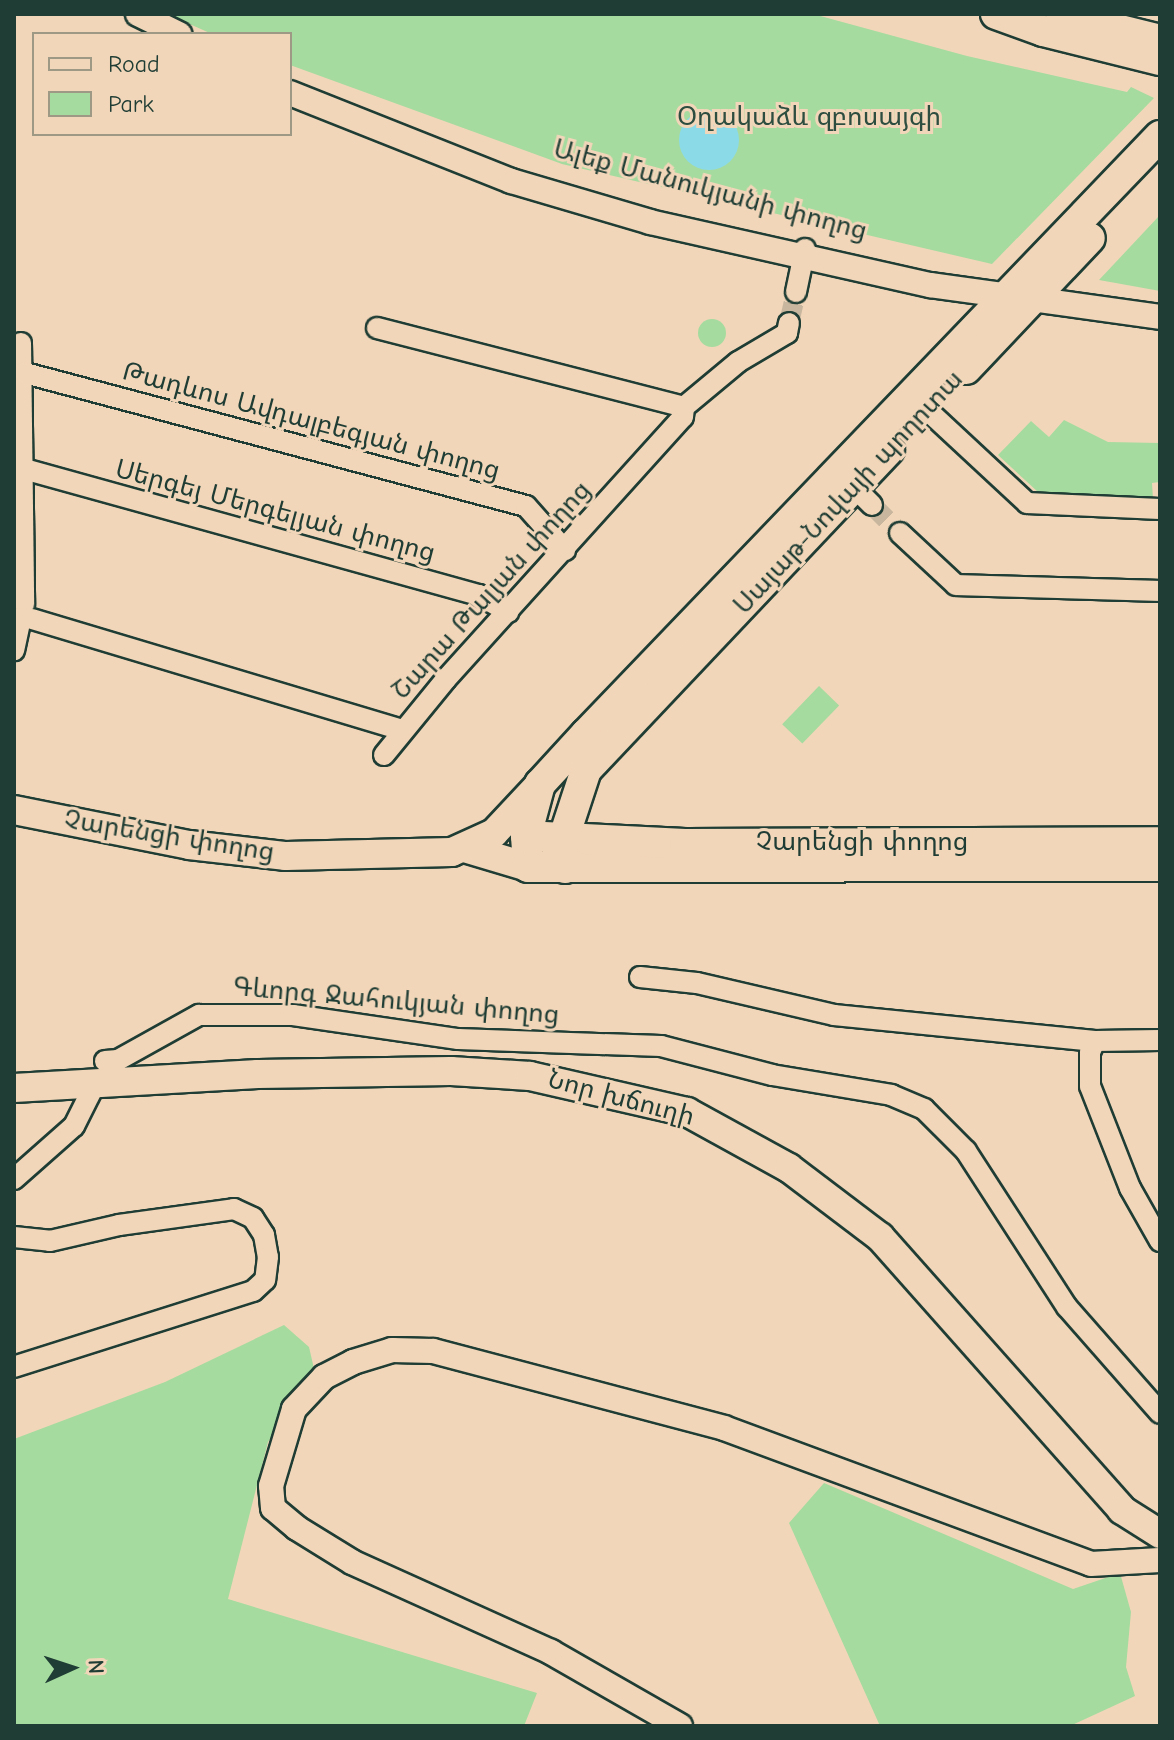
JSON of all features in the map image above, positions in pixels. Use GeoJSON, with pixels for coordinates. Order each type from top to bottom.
{"type":"FeatureCollection","features":[{"type":"Feature","properties":{"kind":"main road"},"geometry":{"type":"LineString","coordinates":[[996,14],[1043,31],[1160,60]]}},
{"type":"Feature","properties":{"kind":"main road"},"geometry":{"type":"LineString","coordinates":[[1060,14],[1160,39]]}},
{"type":"Feature","properties":{"kind":"main road","name":"Սայաթ-Նովայի պողոտա"},"geometry":{"type":"LineString","coordinates":[[494,833],[1014,295],[1160,136]]}},
{"type":"Feature","properties":{"kind":"main road","name":"Սայաթ-Նովայի պողոտա"},"geometry":{"type":"LineString","coordinates":[[564,837],[586,770],[863,496],[1014,295],[1160,164]]}},
{"type":"Feature","properties":{"kind":"main road"},"geometry":{"type":"LineString","coordinates":[[540,784],[544,818],[564,819],[578,802],[593,827],[612,841]]}},
{"type":"Feature","properties":{"kind":"main road","name":"Սայաթ-Նովայի պողոտա"},"geometry":{"type":"LineString","coordinates":[[528,867],[526,836],[540,784]]}},
{"type":"Feature","properties":{"kind":"main road","name":"Չարենցի փողոց"},"geometry":{"type":"LineString","coordinates":[[14,810],[189,845],[286,856],[468,849],[528,867],[565,868],[1160,866]]}},
{"type":"Feature","properties":{"kind":"main road","name":"Չարենցի փողոց"},"geometry":{"type":"LineString","coordinates":[[468,849],[494,833],[612,841],[1160,842]]}},
{"type":"Feature","properties":{"kind":"main road"},"geometry":{"type":"LineString","coordinates":[[564,837],[565,868]]}},
{"type":"Feature","properties":{"kind":"main road","name":"Նոր խճուղի"},"geometry":{"type":"LineString","coordinates":[[14,1088],[100,1073],[451,1071],[530,1076],[687,1112],[789,1168],[880,1237],[1122,1510],[1160,1534]]}},
{"type":"Feature","properties":{"kind":"street"},"geometry":{"type":"LineString","coordinates":[[116,14],[152,32]]}},
{"type":"Feature","properties":{"kind":"street"},"geometry":{"type":"LineString","coordinates":[[138,14],[175,32]]}},
{"type":"Feature","properties":{"kind":"street","name":"Ալեք Մանուկյանի փողոց"},"geometry":{"type":"LineString","coordinates":[[292,83],[583,191],[804,254]]}},
{"type":"Feature","properties":{"kind":"street","name":"Ալեք Մանուկյանի փողոց"},"geometry":{"type":"LineString","coordinates":[[292,94],[511,181],[804,254],[1014,295],[1160,317]]}},
{"type":"Feature","properties":{"kind":"street"},"geometry":{"type":"LineString","coordinates":[[796,292],[804,254]]}},
{"type":"Feature","properties":{"kind":"street","name":"Շարա Թալյան փողոց"},"geometry":{"type":"LineString","coordinates":[[23,615],[402,730],[683,417],[684,407],[738,362],[787,333],[789,323]]}},
{"type":"Feature","properties":{"kind":"street"},"geometry":{"type":"LineString","coordinates":[[377,328],[684,407]]}},
{"type":"Feature","properties":{"kind":"street"},"geometry":{"type":"LineString","coordinates":[[14,650],[23,615],[25,373],[21,343]]}},
{"type":"Feature","properties":{"kind":"street","name":"Թադևոս Ավդալբեգյան փողոց"},"geometry":{"type":"LineString","coordinates":[[25,373],[526,506],[565,550]]}},
{"type":"Feature","properties":{"kind":"street"},"geometry":{"type":"LineString","coordinates":[[926,409],[1027,503],[1160,509]]}},
{"type":"Feature","properties":{"kind":"street","name":"Սերգեյ Մերգելյան փողոց"},"geometry":{"type":"LineString","coordinates":[[24,469],[479,595],[509,612]]}},
{"type":"Feature","properties":{"kind":"street"},"geometry":{"type":"LineString","coordinates":[[900,533],[956,585],[1160,591]]}},
{"type":"Feature","properties":{"kind":"street"},"geometry":{"type":"LineString","coordinates":[[384,755],[402,730]]}},
{"type":"Feature","properties":{"kind":"street"},"geometry":{"type":"LineString","coordinates":[[640,977],[697,983],[834,1015],[1095,1041],[1160,1040]]}},
{"type":"Feature","properties":{"kind":"street","name":"Գևորգ Ջահուկյան փողոց"},"geometry":{"type":"LineString","coordinates":[[100,1073],[199,1015],[244,1013],[343,1019],[458,1039],[661,1046],[772,1075],[891,1095],[924,1109],[966,1151],[1067,1307],[1160,1413]]}},
{"type":"Feature","properties":{"kind":"street"},"geometry":{"type":"LineString","coordinates":[[1095,1041],[1090,1052],[1090,1086],[1130,1188],[1160,1241]]}},
{"type":"Feature","properties":{"kind":"street"},"geometry":{"type":"LineString","coordinates":[[14,1179],[74,1126],[100,1073]]}},
{"type":"Feature","properties":{"kind":"street"},"geometry":{"type":"LineString","coordinates":[[14,1237],[50,1241],[234,1209],[253,1218],[264,1235],[268,1257],[265,1280],[253,1291],[14,1367]]}},
{"type":"Feature","properties":{"kind":"street"},"geometry":{"type":"LineString","coordinates":[[680,1726],[551,1652],[352,1562],[297,1528],[273,1508],[271,1486],[294,1409],[324,1377],[353,1362],[392,1350],[433,1351],[724,1428],[1091,1564],[1144,1559]]}},
{"type":"Feature","properties":{"kind":"green space","name":"Օղակաձև զբոսայգի"},"geometry":{"type":"Polygon","coordinates":[[[167,14],[813,14],[967,56],[1127,92],[1131,87],[1154,98],[992,264],[562,164],[292,66],[292,32],[208,32],[167,14]]]}},
{"type":"Feature","properties":{"kind":"green space"},"geometry":{"type":"Polygon","coordinates":[[[1160,215],[1160,291],[1099,280],[1160,215]]]}},
{"type":"Feature","properties":{"kind":"green space"},"geometry":{"type":"Polygon","coordinates":[[[712,319],[722,323],[726,333],[722,343],[712,347],[702,343],[698,333],[702,323],[712,319]]]}},
{"type":"Feature","properties":{"kind":"green space"},"geometry":{"type":"Polygon","coordinates":[[[1064,420],[1108,442],[1160,443],[1160,482],[1152,483],[1153,499],[1038,492],[998,455],[1031,421],[1049,437],[1064,420]]]}},
{"type":"Feature","properties":{"kind":"green space"},"geometry":{"type":"Polygon","coordinates":[[[819,686],[839,705],[802,744],[782,724],[819,686]]]}},
{"type":"Feature","properties":{"kind":"green space"},"geometry":{"type":"Polygon","coordinates":[[[284,1325],[309,1347],[315,1373],[268,1442],[228,1599],[537,1693],[524,1726],[14,1726],[14,1439],[165,1382],[284,1325]]]}},
{"type":"Feature","properties":{"kind":"green space"},"geometry":{"type":"Polygon","coordinates":[[[824,1483],[1073,1589],[1120,1573],[1131,1612],[1126,1667],[1135,1696],[1070,1726],[880,1726],[789,1523],[824,1483]]]}},
{"type":"Feature","properties":{"kind":"water"},"geometry":{"type":"Polygon","coordinates":[[[709,110],[720,112],[730,119],[737,129],[737,151],[730,161],[720,168],[709,170],[698,168],[688,161],[681,151],[679,140],[681,129],[688,119],[698,112],[709,110]]]}},
{"type":"Feature","properties":{"kind":"tunnel"},"geometry":{"type":"LineString","coordinates":[[789,323],[796,292]]}},
{"type":"Feature","properties":{"kind":"tunnel"},"geometry":{"type":"LineString","coordinates":[[872,505],[900,533]]}}]}
